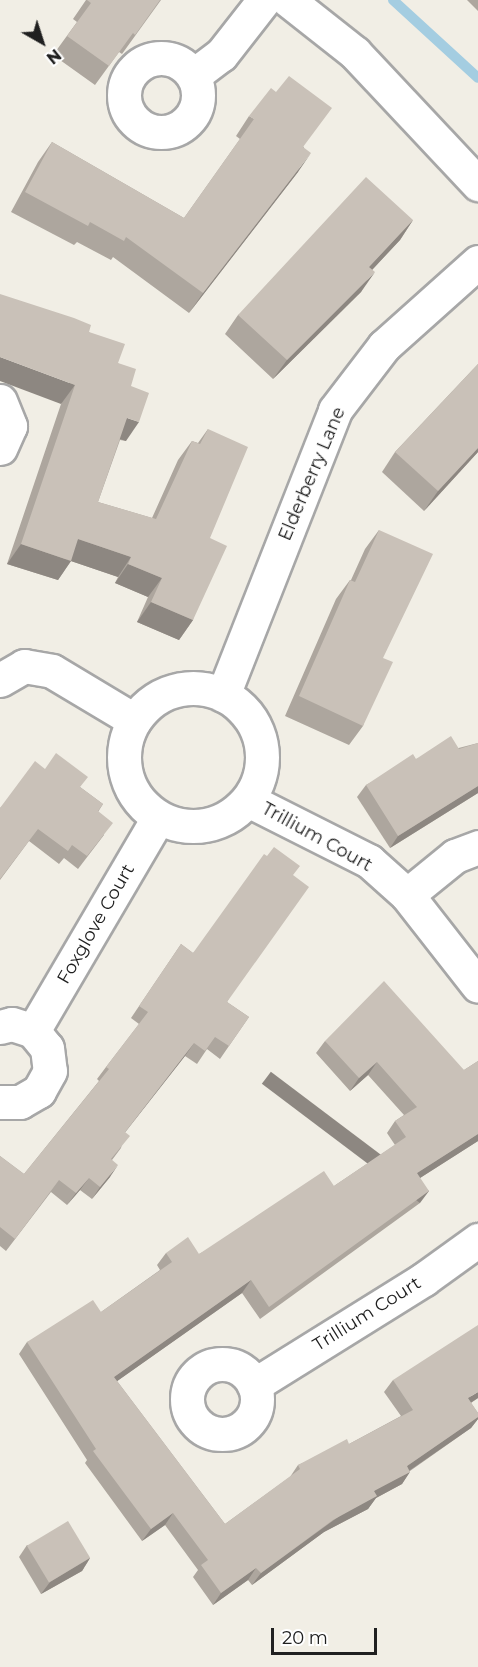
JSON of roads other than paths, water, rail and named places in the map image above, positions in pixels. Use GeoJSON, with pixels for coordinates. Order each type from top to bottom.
{"type":"FeatureCollection","features":[{"type":"Feature","properties":{"kind":"street"},"geometry":{"type":"LineString","coordinates":[[194,75],[221,55],[264,0]]}},
{"type":"Feature","properties":{"kind":"street"},"geometry":{"type":"LineString","coordinates":[[288,0],[355,53],[478,184]]}},
{"type":"Feature","properties":{"kind":"street","name":"Elderberry Lane"},"geometry":{"type":"LineString","coordinates":[[224,695],[335,410],[384,346],[478,262]]}},
{"type":"Feature","properties":{"kind":"street"},"geometry":{"type":"LineString","coordinates":[[0,401],[9,426],[0,448]]}},
{"type":"Feature","properties":{"kind":"street"},"geometry":{"type":"LineString","coordinates":[[0,680],[24,666],[52,671],[134,720]]}},
{"type":"Feature","properties":{"kind":"street"},"geometry":{"type":"LineString","coordinates":[[199,688],[224,695],[253,723],[260,742],[262,762],[248,800],[229,816],[206,826],[182,826],[158,818],[141,804],[129,785],[123,763],[125,740],[134,720],[152,701],[174,690],[199,688]]}},
{"type":"Feature","properties":{"kind":"street","name":"Trillium Court"},"geometry":{"type":"LineString","coordinates":[[248,800],[369,861],[407,895],[478,986]]}},
{"type":"Feature","properties":{"kind":"street","name":"Foxglove Court"},"geometry":{"type":"LineString","coordinates":[[33,1031],[158,818]]}},
{"type":"Feature","properties":{"kind":"street"},"geometry":{"type":"LineString","coordinates":[[407,895],[454,856],[478,847]]}},
{"type":"Feature","properties":{"kind":"street"},"geometry":{"type":"LineString","coordinates":[[0,1027],[12,1024],[33,1031],[47,1048],[50,1071],[39,1091],[20,1102],[0,1102]]}},
{"type":"Feature","properties":{"kind":"street","name":"Trillium Court"},"geometry":{"type":"LineString","coordinates":[[254,1385],[424,1279],[478,1240]]}},
{"type":"Feature","properties":{"kind":"waterway"},"geometry":{"type":"LineString","coordinates":[[393,0],[478,78]]}}]}
